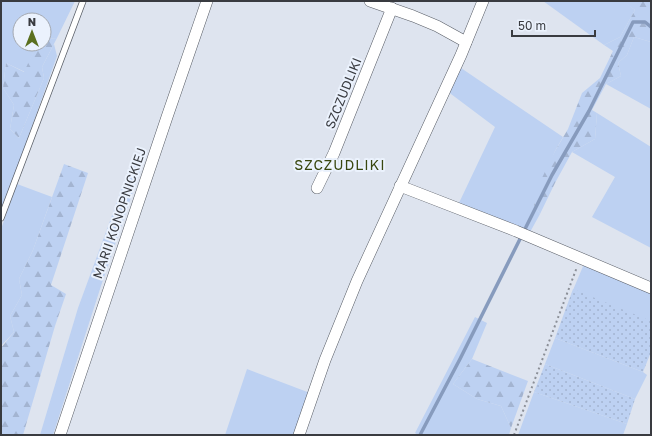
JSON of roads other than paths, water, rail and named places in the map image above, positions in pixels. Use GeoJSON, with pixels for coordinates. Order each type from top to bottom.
{"type":"FeatureCollection","features":[{"type":"Feature","properties":{"kind":"street","name":"MARII KONOPNICKIEJ"},"geometry":{"type":"LineString","coordinates":[[60,435],[207,1]]}},
{"type":"Feature","properties":{"kind":"street"},"geometry":{"type":"LineString","coordinates":[[370,1],[437,26],[466,42]]}},
{"type":"Feature","properties":{"kind":"street"},"geometry":{"type":"LineString","coordinates":[[299,435],[332,342],[360,275],[431,122],[483,1]]}},
{"type":"Feature","properties":{"kind":"street","name":"SZCZUDLIKI"},"geometry":{"type":"LineString","coordinates":[[317,188],[337,146],[392,8]]}},
{"type":"Feature","properties":{"kind":"street"},"geometry":{"type":"LineString","coordinates":[[400,186],[516,231],[651,288]]}},
{"type":"Feature","properties":{"kind":"lane"},"geometry":{"type":"LineString","coordinates":[[1,218],[83,1]]}},
{"type":"Feature","properties":{"kind":"waterway"},"geometry":{"type":"LineString","coordinates":[[420,435],[460,359],[552,175],[589,111],[633,22],[645,22],[651,27]]}},
{"type":"Feature","properties":{"kind":"district","name":"SZCZUDLIKI"},"geometry":{"type":"Point","coordinates":[340,165]}}]}
